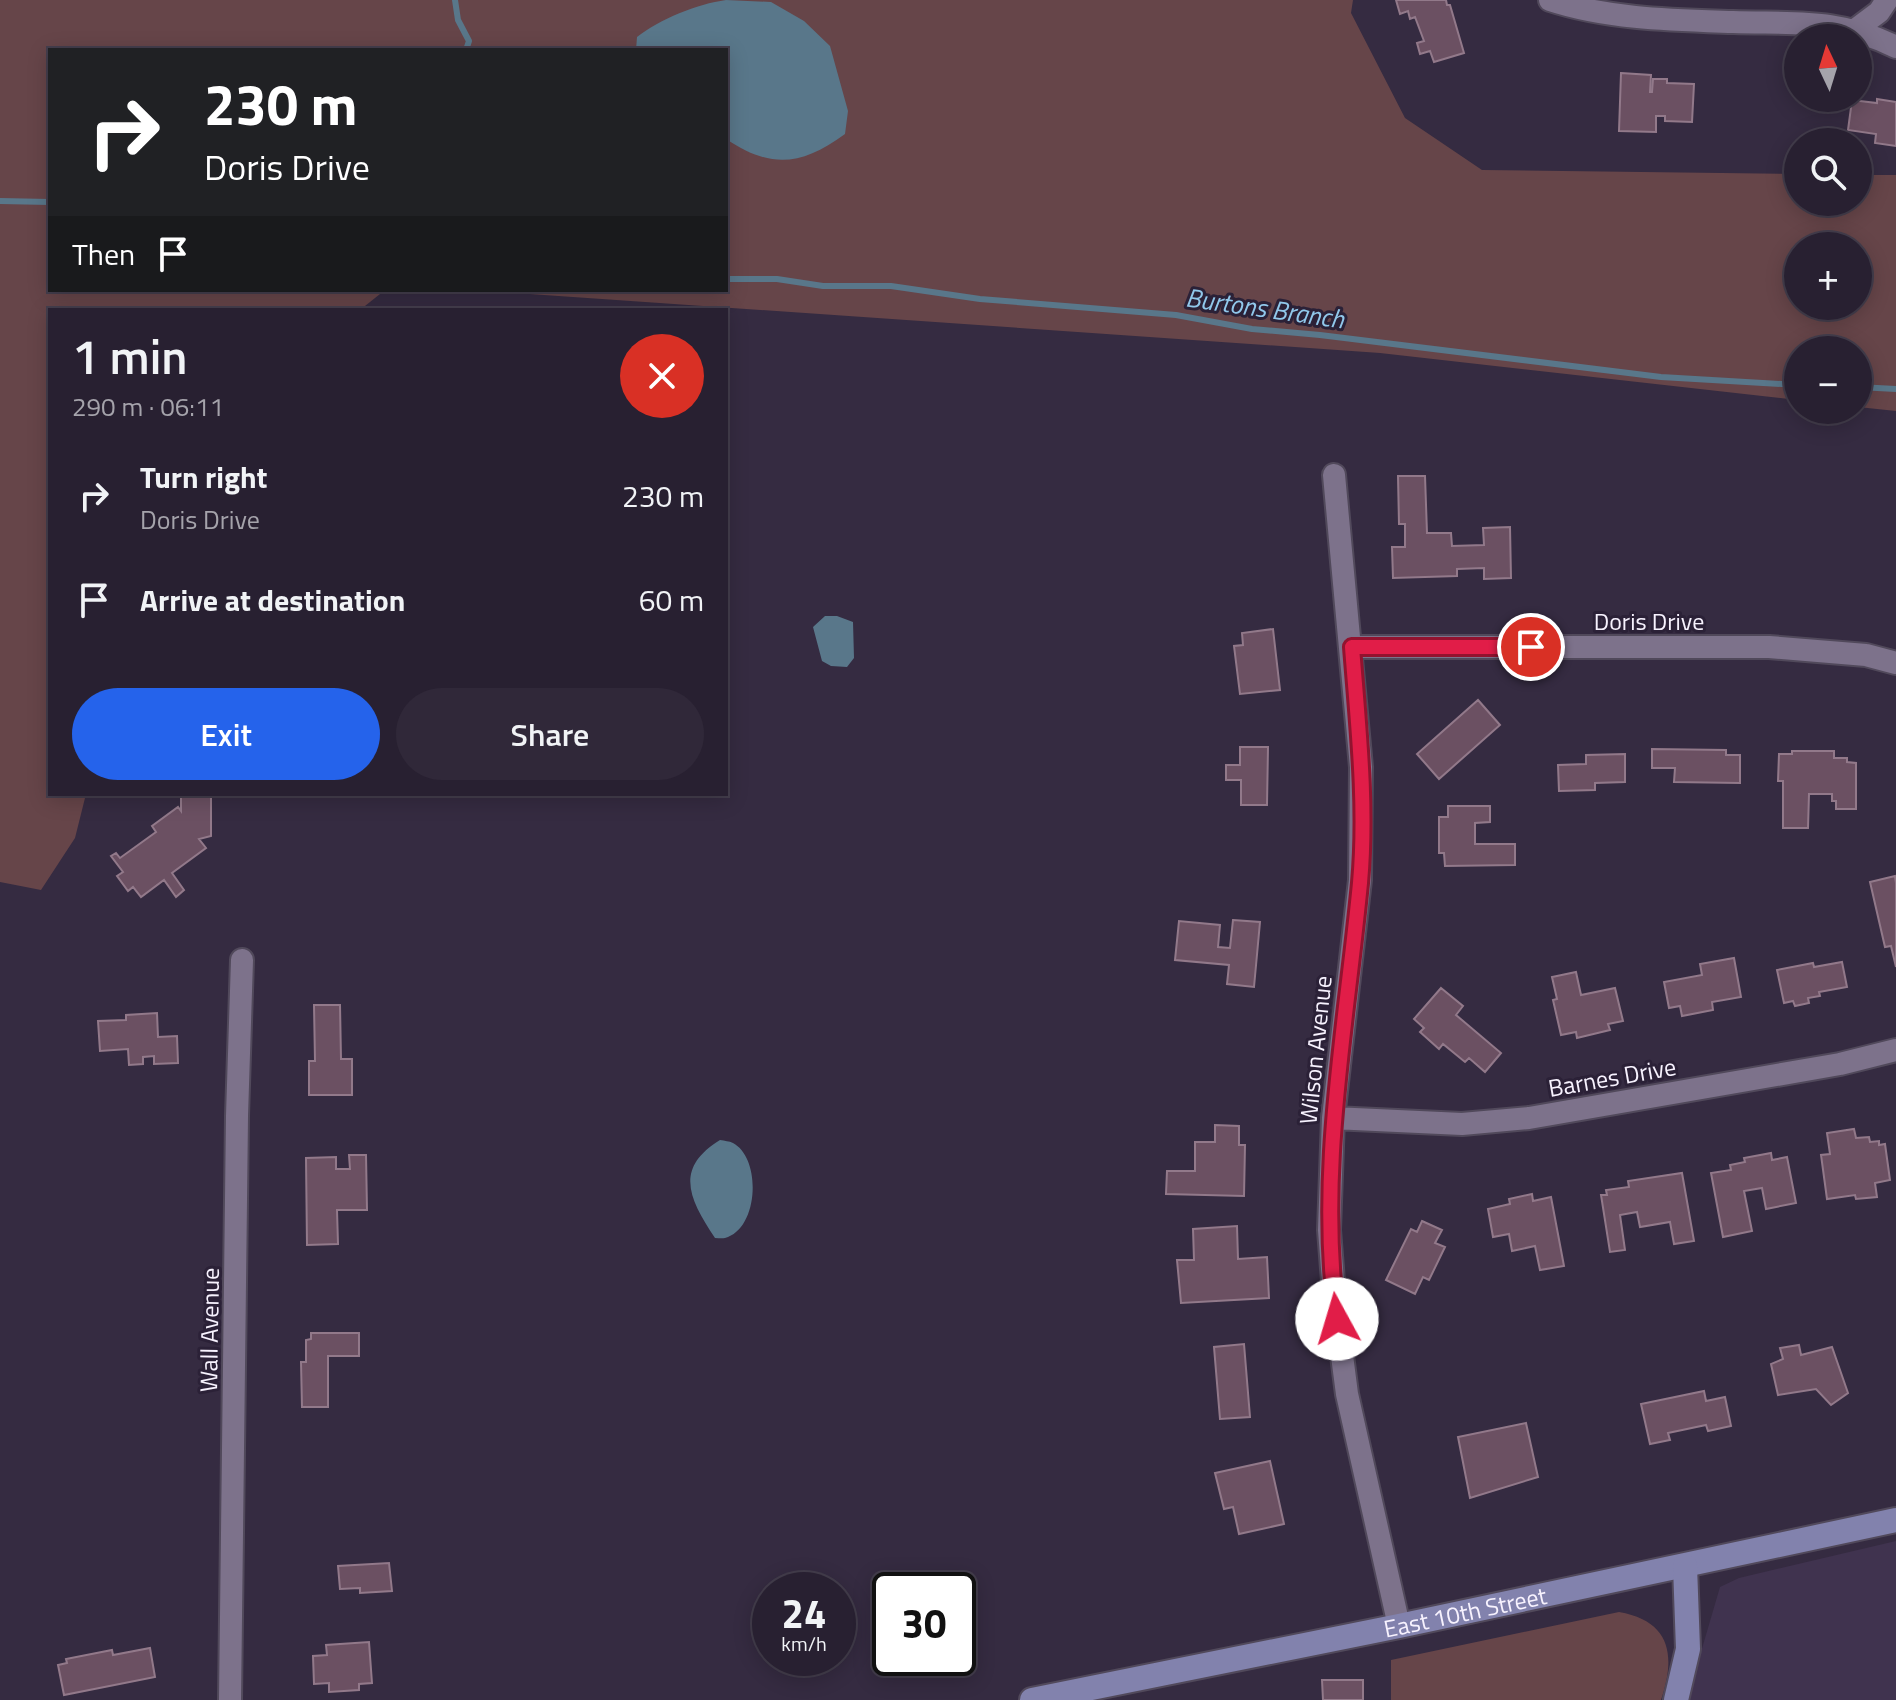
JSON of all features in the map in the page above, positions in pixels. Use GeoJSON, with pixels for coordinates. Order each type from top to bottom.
{"type":"FeatureCollection","features":[{"type":"Feature","properties":{"kind":"main road","name":"East 10th Street"},"geometry":{"type":"LineString","coordinates":[[1032,1700],[1399,1626],[1896,1520]]}},
{"type":"Feature","properties":{"kind":"main road"},"geometry":{"type":"LineString","coordinates":[[1676,1700],[1688,1649],[1685,1566]]}},
{"type":"Feature","properties":{"kind":"street"},"geometry":{"type":"LineString","coordinates":[[1550,0],[1577,9],[1606,13],[1732,22],[1825,24]]}},
{"type":"Feature","properties":{"kind":"street"},"geometry":{"type":"LineString","coordinates":[[1863,24],[1879,12],[1887,0]]}},
{"type":"Feature","properties":{"kind":"street"},"geometry":{"type":"LineString","coordinates":[[1872,37],[1896,47]]}},
{"type":"Feature","properties":{"kind":"street","name":"Wilson Avenue"},"geometry":{"type":"LineString","coordinates":[[1334,475],[1361,767],[1360,880],[1333,1118],[1329,1230],[1347,1394],[1399,1626]]}},
{"type":"Feature","properties":{"kind":"street","name":"Doris Drive"},"geometry":{"type":"LineString","coordinates":[[1352,647],[1769,647],[1866,655],[1896,663]]}},
{"type":"Feature","properties":{"kind":"street","name":"Wall Avenue"},"geometry":{"type":"LineString","coordinates":[[230,1700],[237,1116],[242,960]]}},
{"type":"Feature","properties":{"kind":"street","name":"Barnes Drive"},"geometry":{"type":"LineString","coordinates":[[1333,1118],[1462,1124],[1529,1118],[1840,1064],[1896,1050]]}},
{"type":"Feature","properties":{"kind":"shaded area"},"geometry":{"type":"Polygon","coordinates":[[[0,0],[1353,0],[1351,13],[1405,118],[1482,170],[1784,174],[1784,216],[1872,216],[1872,175],[1896,175],[1896,411],[1872,408],[1872,336],[1784,336],[1784,398],[1380,353],[502,292],[728,292],[728,48],[48,48],[48,292],[382,292],[362,308],[48,308],[48,796],[86,796],[75,838],[41,890],[0,882],[0,0]]]}},
{"type":"Feature","properties":{"kind":"shaded area"},"geometry":{"type":"Polygon","coordinates":[[[1896,1541],[1896,1700],[1687,1700],[1720,1587],[1739,1578],[1896,1541]]]}},
{"type":"Feature","properties":{"kind":"shaded area"},"geometry":{"type":"Polygon","coordinates":[[[1619,1612],[1650,1623],[1665,1643],[1668,1669],[1661,1700],[1391,1700],[1391,1660],[1619,1612]]]}},
{"type":"Feature","properties":{"kind":"water"},"geometry":{"type":"Polygon","coordinates":[[[715,2],[771,2],[804,21],[830,46],[848,111],[845,134],[800,158],[772,159],[742,149],[728,140],[728,48],[636,48],[637,37],[657,24],[715,2]]]}},
{"type":"Feature","properties":{"kind":"water"},"geometry":{"type":"Polygon","coordinates":[[[825,616],[837,616],[853,622],[854,658],[847,667],[831,666],[822,661],[813,627],[825,616]]]}},
{"type":"Feature","properties":{"kind":"water"},"geometry":{"type":"Polygon","coordinates":[[[720,1140],[733,1143],[742,1151],[752,1176],[753,1191],[746,1219],[738,1230],[728,1237],[715,1238],[699,1211],[690,1186],[696,1162],[720,1140]]]}},
{"type":"Feature","properties":{"kind":"building"},"geometry":{"type":"Polygon","coordinates":[[[1396,0],[1446,0],[1464,53],[1434,62],[1430,51],[1420,54],[1417,43],[1424,41],[1415,17],[1410,19],[1408,11],[1400,14],[1396,0]]]}},
{"type":"Feature","properties":{"kind":"building"},"geometry":{"type":"Polygon","coordinates":[[[1621,73],[1651,75],[1650,92],[1653,79],[1694,84],[1692,122],[1665,121],[1665,116],[1656,116],[1656,132],[1619,131],[1621,73]]]}},
{"type":"Feature","properties":{"kind":"building"},"geometry":{"type":"Polygon","coordinates":[[[1877,99],[1896,102],[1896,146],[1875,143],[1876,134],[1872,133],[1872,128],[1848,128],[1850,112],[1872,112],[1872,102],[1877,103],[1877,99]]]}},
{"type":"Feature","properties":{"kind":"building"},"geometry":{"type":"Polygon","coordinates":[[[1398,476],[1425,476],[1427,533],[1451,533],[1452,546],[1484,545],[1483,528],[1510,527],[1511,578],[1484,579],[1484,568],[1457,569],[1457,576],[1393,578],[1392,547],[1405,547],[1405,524],[1399,524],[1398,476]]]}},
{"type":"Feature","properties":{"kind":"building"},"geometry":{"type":"Polygon","coordinates":[[[1273,629],[1280,690],[1240,694],[1234,646],[1243,645],[1242,633],[1273,629]]]}},
{"type":"Feature","properties":{"kind":"building"},"geometry":{"type":"Polygon","coordinates":[[[1478,700],[1500,725],[1439,779],[1417,754],[1478,700]]]}},
{"type":"Feature","properties":{"kind":"building"},"geometry":{"type":"Polygon","coordinates":[[[1240,747],[1268,747],[1267,805],[1241,805],[1241,780],[1226,780],[1226,765],[1240,765],[1240,747]]]}},
{"type":"Feature","properties":{"kind":"building"},"geometry":{"type":"Polygon","coordinates":[[[1652,749],[1726,750],[1726,755],[1740,755],[1740,783],[1674,782],[1675,768],[1652,768],[1652,749]]]}},
{"type":"Feature","properties":{"kind":"building"},"geometry":{"type":"Polygon","coordinates":[[[1792,751],[1834,751],[1834,758],[1847,758],[1847,762],[1856,763],[1856,809],[1836,809],[1832,794],[1809,794],[1808,828],[1783,828],[1783,781],[1778,781],[1779,754],[1792,754],[1792,751]]]}},
{"type":"Feature","properties":{"kind":"building"},"geometry":{"type":"Polygon","coordinates":[[[1625,754],[1625,782],[1595,783],[1595,790],[1559,791],[1558,765],[1586,764],[1586,755],[1625,754]]]}},
{"type":"Feature","properties":{"kind":"building"},"geometry":{"type":"Polygon","coordinates":[[[181,796],[211,796],[211,836],[199,839],[206,848],[172,873],[184,890],[176,897],[164,880],[141,897],[133,887],[128,891],[117,876],[123,872],[111,856],[116,853],[120,858],[156,832],[152,826],[178,807],[181,811],[181,796]]]}},
{"type":"Feature","properties":{"kind":"building"},"geometry":{"type":"Polygon","coordinates":[[[1448,806],[1490,806],[1490,822],[1475,823],[1475,844],[1515,844],[1515,865],[1445,866],[1444,853],[1439,853],[1439,817],[1448,817],[1448,806]]]}},
{"type":"Feature","properties":{"kind":"building"},"geometry":{"type":"Polygon","coordinates":[[[1895,876],[1896,967],[1891,946],[1885,947],[1870,882],[1895,876]]]}},
{"type":"Feature","properties":{"kind":"building"},"geometry":{"type":"Polygon","coordinates":[[[1233,920],[1260,922],[1254,987],[1227,984],[1229,965],[1175,960],[1179,921],[1220,925],[1218,947],[1230,948],[1233,920]]]}},
{"type":"Feature","properties":{"kind":"building"},"geometry":{"type":"Polygon","coordinates":[[[1734,958],[1741,997],[1712,1002],[1713,1010],[1682,1016],[1680,1006],[1669,1008],[1664,982],[1702,975],[1700,964],[1734,958]]]}},
{"type":"Feature","properties":{"kind":"building"},"geometry":{"type":"Polygon","coordinates":[[[1842,962],[1847,987],[1819,992],[1820,996],[1808,998],[1809,1003],[1795,1006],[1793,1001],[1784,1003],[1777,970],[1813,963],[1814,967],[1842,962]]]}},
{"type":"Feature","properties":{"kind":"building"},"geometry":{"type":"Polygon","coordinates":[[[1576,972],[1581,995],[1615,988],[1623,1021],[1608,1024],[1610,1030],[1577,1038],[1576,1032],[1561,1035],[1553,1000],[1557,999],[1552,977],[1576,972]]]}},
{"type":"Feature","properties":{"kind":"building"},"geometry":{"type":"Polygon","coordinates":[[[1441,988],[1463,1006],[1456,1015],[1501,1053],[1485,1072],[1469,1058],[1465,1062],[1443,1044],[1439,1049],[1420,1032],[1424,1028],[1414,1019],[1441,988]]]}},
{"type":"Feature","properties":{"kind":"building"},"geometry":{"type":"Polygon","coordinates":[[[314,1005],[340,1005],[341,1059],[352,1059],[352,1095],[309,1095],[309,1061],[315,1061],[314,1005]]]}},
{"type":"Feature","properties":{"kind":"building"},"geometry":{"type":"Polygon","coordinates":[[[157,1013],[158,1037],[177,1036],[178,1063],[154,1064],[154,1056],[143,1057],[143,1064],[129,1065],[128,1049],[100,1051],[98,1021],[126,1020],[126,1015],[157,1013]]]}},
{"type":"Feature","properties":{"kind":"building"},"geometry":{"type":"Polygon","coordinates":[[[1215,1125],[1239,1126],[1239,1145],[1245,1145],[1244,1196],[1166,1194],[1167,1171],[1195,1171],[1195,1142],[1215,1142],[1215,1125]]]}},
{"type":"Feature","properties":{"kind":"building"},"geometry":{"type":"Polygon","coordinates":[[[1854,1129],[1856,1138],[1869,1137],[1870,1142],[1885,1144],[1890,1180],[1875,1183],[1877,1197],[1856,1199],[1855,1195],[1827,1199],[1821,1155],[1830,1154],[1827,1133],[1854,1129]]]}},
{"type":"Feature","properties":{"kind":"building"},"geometry":{"type":"Polygon","coordinates":[[[1771,1153],[1772,1160],[1787,1157],[1796,1203],[1766,1209],[1762,1188],[1744,1191],[1752,1231],[1723,1237],[1711,1173],[1731,1170],[1730,1165],[1745,1162],[1744,1158],[1771,1153]]]}},
{"type":"Feature","properties":{"kind":"building"},"geometry":{"type":"Polygon","coordinates":[[[349,1155],[366,1155],[367,1210],[337,1210],[338,1244],[307,1245],[306,1158],[336,1157],[336,1169],[350,1169],[349,1155]]]}},
{"type":"Feature","properties":{"kind":"building"},"geometry":{"type":"Polygon","coordinates":[[[1682,1173],[1694,1241],[1674,1244],[1670,1222],[1640,1227],[1637,1212],[1620,1215],[1625,1250],[1610,1252],[1601,1195],[1607,1195],[1606,1190],[1629,1187],[1628,1181],[1682,1173]]]}},
{"type":"Feature","properties":{"kind":"building"},"geometry":{"type":"Polygon","coordinates":[[[1532,1194],[1533,1201],[1551,1197],[1564,1266],[1540,1270],[1535,1246],[1512,1251],[1509,1234],[1493,1237],[1488,1209],[1510,1204],[1509,1199],[1532,1194]]]}},
{"type":"Feature","properties":{"kind":"building"},"geometry":{"type":"Polygon","coordinates":[[[1422,1221],[1442,1230],[1435,1243],[1445,1247],[1429,1280],[1423,1277],[1415,1294],[1386,1280],[1411,1229],[1417,1232],[1422,1221]]]}},
{"type":"Feature","properties":{"kind":"building"},"geometry":{"type":"Polygon","coordinates":[[[1237,1226],[1238,1259],[1267,1257],[1269,1298],[1181,1303],[1177,1260],[1194,1260],[1193,1229],[1237,1226]]]}},
{"type":"Feature","properties":{"kind":"building"},"geometry":{"type":"Polygon","coordinates":[[[311,1333],[359,1333],[359,1356],[328,1356],[328,1407],[302,1407],[301,1362],[306,1362],[306,1340],[311,1339],[311,1333]]]}},
{"type":"Feature","properties":{"kind":"building"},"geometry":{"type":"Polygon","coordinates":[[[1244,1344],[1250,1417],[1220,1419],[1214,1347],[1244,1344]]]}},
{"type":"Feature","properties":{"kind":"building"},"geometry":{"type":"Polygon","coordinates":[[[1799,1345],[1801,1355],[1832,1347],[1848,1393],[1831,1405],[1816,1389],[1778,1395],[1771,1364],[1783,1359],[1780,1348],[1799,1345]]]}},
{"type":"Feature","properties":{"kind":"building"},"geometry":{"type":"Polygon","coordinates":[[[1704,1391],[1706,1401],[1725,1397],[1731,1426],[1708,1431],[1706,1425],[1668,1433],[1670,1440],[1650,1444],[1641,1404],[1704,1391]]]}},
{"type":"Feature","properties":{"kind":"building"},"geometry":{"type":"Polygon","coordinates":[[[1526,1423],[1538,1477],[1470,1498],[1458,1437],[1526,1423]]]}},
{"type":"Feature","properties":{"kind":"building"},"geometry":{"type":"Polygon","coordinates":[[[1270,1461],[1284,1524],[1239,1534],[1233,1507],[1224,1509],[1215,1473],[1270,1461]]]}},
{"type":"Feature","properties":{"kind":"building"},"geometry":{"type":"Polygon","coordinates":[[[389,1563],[392,1591],[360,1593],[360,1588],[340,1589],[338,1566],[389,1563]]]}},
{"type":"Feature","properties":{"kind":"building"},"geometry":{"type":"Polygon","coordinates":[[[369,1642],[372,1683],[359,1684],[359,1690],[329,1692],[329,1683],[314,1684],[313,1656],[327,1655],[326,1645],[369,1642]]]}},
{"type":"Feature","properties":{"kind":"building"},"geometry":{"type":"Polygon","coordinates":[[[150,1648],[155,1677],[64,1695],[58,1665],[67,1663],[66,1659],[112,1650],[113,1655],[150,1648]]]}},
{"type":"Feature","properties":{"kind":"building"},"geometry":{"type":"Polygon","coordinates":[[[1322,1680],[1363,1680],[1363,1700],[1323,1700],[1322,1680]]]}},
{"type":"Feature","properties":{"kind":"waterway"},"geometry":{"type":"LineString","coordinates":[[455,0],[458,20],[469,41],[467,48]]}},
{"type":"Feature","properties":{"kind":"waterway","name":"Burtons Branch"},"geometry":{"type":"LineString","coordinates":[[0,201],[48,202]]}},
{"type":"Feature","properties":{"kind":"waterway","name":"Burtons Branch"},"geometry":{"type":"LineString","coordinates":[[728,279],[777,279],[823,286],[891,286],[980,299],[1176,315],[1252,329],[1661,377],[1784,384]]}},
{"type":"Feature","properties":{"kind":"waterway","name":"Burtons Branch"},"geometry":{"type":"LineString","coordinates":[[1872,388],[1896,389]]}},
{"type":"Feature","properties":{"kind":"route"},"geometry":{"type":"LineString","coordinates":[[1337,1319],[1329,1230],[1330,1160],[1360,880],[1361,767],[1352,647],[1531,647]]}}]}
